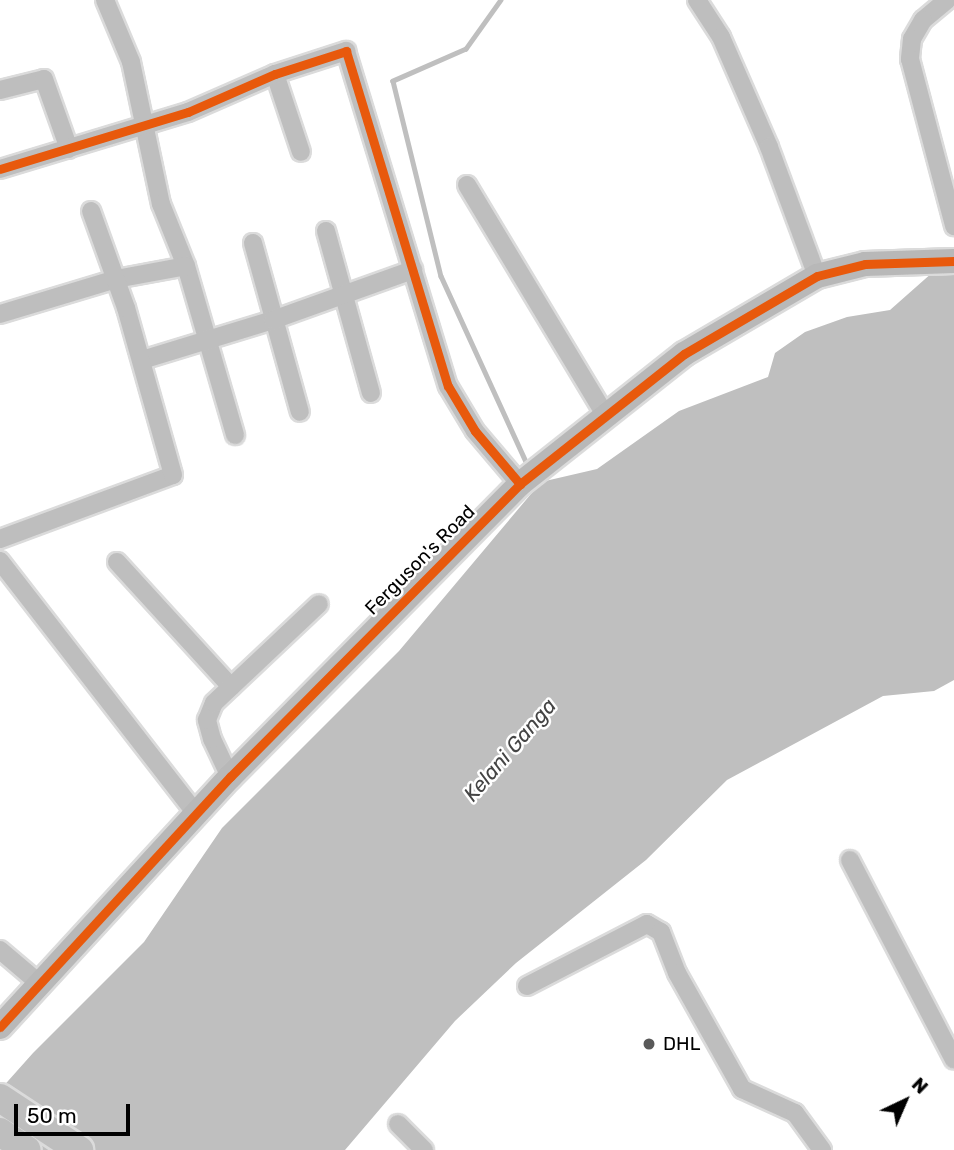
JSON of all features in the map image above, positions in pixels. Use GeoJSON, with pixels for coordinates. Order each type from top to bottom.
{"type":"FeatureCollection","features":[{"type":"Feature","properties":{"kind":"main road"},"geometry":{"type":"LineString","coordinates":[[0,1098],[79,1150]]}},
{"type":"Feature","properties":{"kind":"main road"},"geometry":{"type":"LineString","coordinates":[[0,1132],[27,1150]]}},
{"type":"Feature","properties":{"kind":"street"},"geometry":{"type":"LineString","coordinates":[[105,0],[131,62],[161,204],[186,266],[234,435]]}},
{"type":"Feature","properties":{"kind":"street"},"geometry":{"type":"LineString","coordinates":[[697,0],[721,37],[769,147],[817,276]]}},
{"type":"Feature","properties":{"kind":"street"},"geometry":{"type":"LineString","coordinates":[[947,0],[923,20],[912,39],[910,59],[954,226]]}},
{"type":"Feature","properties":{"kind":"street"},"geometry":{"type":"LineString","coordinates":[[0,169],[188,112],[275,74],[346,51],[457,404],[520,484]]}},
{"type":"Feature","properties":{"kind":"street"},"geometry":{"type":"LineString","coordinates":[[275,74],[301,152]]}},
{"type":"Feature","properties":{"kind":"street"},"geometry":{"type":"LineString","coordinates":[[0,90],[44,79],[69,149]]}},
{"type":"Feature","properties":{"kind":"street"},"geometry":{"type":"LineString","coordinates":[[467,185],[606,415]]}},
{"type":"Feature","properties":{"kind":"street"},"geometry":{"type":"LineString","coordinates":[[0,539],[173,475],[142,360],[91,211]]}},
{"type":"Feature","properties":{"kind":"street"},"geometry":{"type":"LineString","coordinates":[[326,231],[371,393]]}},
{"type":"Feature","properties":{"kind":"street"},"geometry":{"type":"LineString","coordinates":[[253,243],[300,412]]}},
{"type":"Feature","properties":{"kind":"street","name":"Ferguson's Road"},"geometry":{"type":"LineString","coordinates":[[0,1027],[230,777],[520,484],[684,354],[817,276],[865,264],[954,261]]}},
{"type":"Feature","properties":{"kind":"street"},"geometry":{"type":"LineString","coordinates":[[0,314],[116,279],[186,266]]}},
{"type":"Feature","properties":{"kind":"street"},"geometry":{"type":"LineString","coordinates":[[142,360],[273,320],[413,270]]}},
{"type":"Feature","properties":{"kind":"street"},"geometry":{"type":"LineString","coordinates":[[0,561],[196,814]]}},
{"type":"Feature","properties":{"kind":"street"},"geometry":{"type":"LineString","coordinates":[[117,562],[231,687]]}},
{"type":"Feature","properties":{"kind":"street"},"geometry":{"type":"LineString","coordinates":[[230,777],[212,739],[207,720],[214,703],[319,604]]}},
{"type":"Feature","properties":{"kind":"street"},"geometry":{"type":"LineString","coordinates":[[850,860],[954,1060]]}},
{"type":"Feature","properties":{"kind":"street"},"geometry":{"type":"LineString","coordinates":[[527,986],[647,924],[660,932],[696,1008],[742,1089],[796,1113],[822,1150]]}},
{"type":"Feature","properties":{"kind":"street"},"geometry":{"type":"LineString","coordinates":[[0,950],[40,984]]}},
{"type":"Feature","properties":{"kind":"street"},"geometry":{"type":"LineString","coordinates":[[398,1124],[424,1150]]}},
{"type":"Feature","properties":{"kind":"water","name":"Kelani Ganga"},"geometry":{"type":"Polygon","coordinates":[[[954,271],[954,680],[934,691],[883,696],[727,780],[646,860],[516,963],[455,1021],[345,1150],[0,1150],[0,1090],[33,1053],[144,942],[222,828],[399,651],[541,482],[597,469],[679,411],[768,377],[775,353],[805,332],[847,317],[890,310],[933,272],[954,271]]]}},
{"type":"Feature","properties":{"kind":"waterway"},"geometry":{"type":"LineString","coordinates":[[501,0],[466,49],[393,81],[441,276],[529,468]]}},
{"type":"Feature","properties":{"kind":"cycle path"},"geometry":{"type":"LineString","coordinates":[[0,169],[188,112],[275,74],[346,51],[448,386],[475,431],[520,484]]}},
{"type":"Feature","properties":{"kind":"cycle path"},"geometry":{"type":"LineString","coordinates":[[0,1027],[230,777],[520,484],[684,354],[817,276],[865,264],[954,261]]}},
{"type":"Feature","properties":{"kind":"place","name":"DHL"},"geometry":{"type":"Point","coordinates":[649,1044]}}]}
